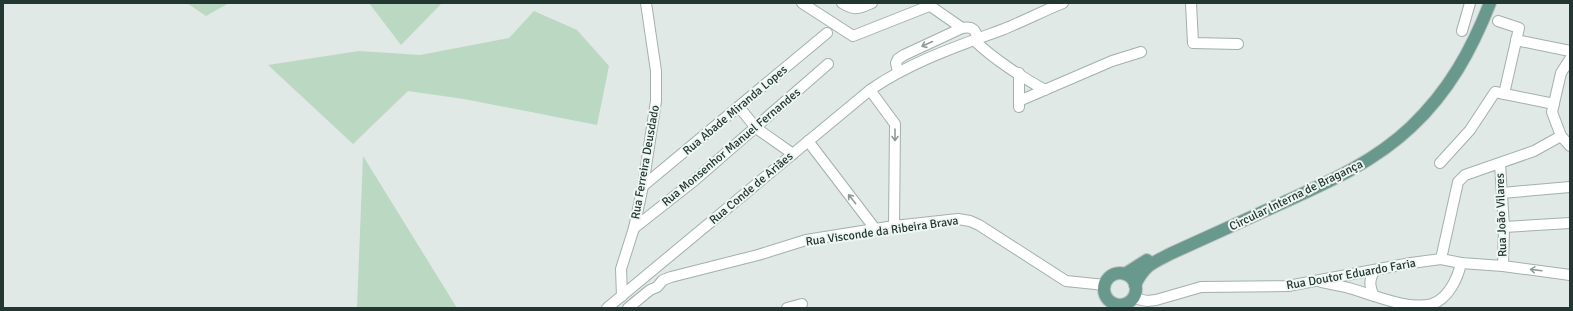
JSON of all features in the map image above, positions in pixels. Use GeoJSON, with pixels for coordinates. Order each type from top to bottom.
{"type":"FeatureCollection","features":[{"type":"Feature","properties":{"kind":"main road","name":"Circular Interna de Bragança"},"geometry":{"type":"LineString","coordinates":[[1126,274],[1160,253],[1335,175],[1374,152],[1417,116],[1448,79],[1467,46],[1485,3]]}},
{"type":"Feature","properties":{"kind":"main road","name":"Circular Interna de Bragança"},"geometry":{"type":"LineString","coordinates":[[1135,285],[1143,270],[1178,250],[1340,176],[1389,146],[1424,114],[1453,77],[1471,48],[1490,3]]}},
{"type":"Feature","properties":{"kind":"main road"},"geometry":{"type":"LineString","coordinates":[[1101,308],[1105,289],[1107,281],[1115,274],[1126,274],[1130,276],[1135,285],[1135,294],[1134,298],[1125,304],[1114,306],[1105,289]]}},
{"type":"Feature","properties":{"kind":"street","name":"Rua Ferreira Deusdado"},"geometry":{"type":"LineString","coordinates":[[622,296],[622,269],[644,186],[656,101],[656,71],[646,3]]}},
{"type":"Feature","properties":{"kind":"street"},"geometry":{"type":"LineString","coordinates":[[802,3],[853,36],[928,4],[962,31],[971,41],[1045,90]]}},
{"type":"Feature","properties":{"kind":"street"},"geometry":{"type":"LineString","coordinates":[[842,3],[850,8],[857,9],[872,3]]}},
{"type":"Feature","properties":{"kind":"street","name":"Rua Conde de Ariães"},"geometry":{"type":"LineString","coordinates":[[607,308],[870,90],[898,72],[1063,3]]}},
{"type":"Feature","properties":{"kind":"street"},"geometry":{"type":"LineString","coordinates":[[1192,3],[1193,43],[1238,44]]}},
{"type":"Feature","properties":{"kind":"street"},"geometry":{"type":"LineString","coordinates":[[1462,31],[1470,3]]}},
{"type":"Feature","properties":{"kind":"street"},"geometry":{"type":"LineString","coordinates":[[1498,21],[1518,28],[1504,94]]}},
{"type":"Feature","properties":{"kind":"street"},"geometry":{"type":"LineString","coordinates":[[898,72],[896,63],[898,59],[904,55],[962,31],[968,27],[1006,28]]}},
{"type":"Feature","properties":{"kind":"street"},"geometry":{"type":"LineString","coordinates":[[971,41],[975,30],[973,28]]}},
{"type":"Feature","properties":{"kind":"street","name":"Rua Abade Miranda Lopes"},"geometry":{"type":"LineString","coordinates":[[644,186],[826,33]]}},
{"type":"Feature","properties":{"kind":"street"},"geometry":{"type":"LineString","coordinates":[[1516,40],[1570,51]]}},
{"type":"Feature","properties":{"kind":"street"},"geometry":{"type":"LineString","coordinates":[[1019,73],[1019,104],[1045,90],[1112,61],[1141,52]]}},
{"type":"Feature","properties":{"kind":"street"},"geometry":{"type":"LineString","coordinates":[[1570,59],[1561,73],[1552,112],[1561,136],[1570,146]]}},
{"type":"Feature","properties":{"kind":"street","name":"Rua Monsenhor Manuel Fernandes"},"geometry":{"type":"LineString","coordinates":[[634,228],[695,180],[828,64]]}},
{"type":"Feature","properties":{"kind":"street"},"geometry":{"type":"LineString","coordinates":[[870,90],[895,124],[894,226]]}},
{"type":"Feature","properties":{"kind":"street"},"geometry":{"type":"LineString","coordinates":[[1440,163],[1470,130],[1495,92],[1554,104]]}},
{"type":"Feature","properties":{"kind":"street"},"geometry":{"type":"LineString","coordinates":[[739,107],[756,128],[793,154]]}},
{"type":"Feature","properties":{"kind":"street"},"geometry":{"type":"LineString","coordinates":[[1441,259],[1458,182],[1465,175],[1534,151],[1561,136]]}},
{"type":"Feature","properties":{"kind":"street"},"geometry":{"type":"LineString","coordinates":[[808,141],[876,230]]}},
{"type":"Feature","properties":{"kind":"street","name":"Rua João Vilares"},"geometry":{"type":"LineString","coordinates":[[1500,164],[1504,227],[1503,266]]}},
{"type":"Feature","properties":{"kind":"street"},"geometry":{"type":"LineString","coordinates":[[1502,193],[1570,188]]}},
{"type":"Feature","properties":{"kind":"street","name":"Rua Visconde da Ribeira Brava"},"geometry":{"type":"LineString","coordinates":[[628,308],[663,280],[670,277],[758,255],[806,240],[894,226],[958,218],[978,225],[1066,281],[1105,289]]}},
{"type":"Feature","properties":{"kind":"street"},"geometry":{"type":"LineString","coordinates":[[1504,227],[1570,223]]}},
{"type":"Feature","properties":{"kind":"street","name":"Rua Doutor Eduardo Faria"},"geometry":{"type":"LineString","coordinates":[[1134,298],[1156,300],[1201,287],[1288,286],[1411,263],[1441,259],[1461,263],[1503,266],[1570,275]]}},
{"type":"Feature","properties":{"kind":"street"},"geometry":{"type":"LineString","coordinates":[[1316,281],[1345,287],[1389,301],[1410,305],[1432,304],[1440,300],[1453,284],[1459,272],[1461,263]]}},
{"type":"Feature","properties":{"kind":"street"},"geometry":{"type":"LineString","coordinates":[[1374,296],[1370,288],[1370,282],[1375,270]]}},
{"type":"Feature","properties":{"kind":"street"},"geometry":{"type":"LineString","coordinates":[[653,271],[663,280]]}},
{"type":"Feature","properties":{"kind":"street"},"geometry":{"type":"LineString","coordinates":[[642,280],[650,290]]}},
{"type":"Feature","properties":{"kind":"street"},"geometry":{"type":"LineString","coordinates":[[788,308],[802,304]]}},
{"type":"Feature","properties":{"kind":"green space"},"geometry":{"type":"Polygon","coordinates":[[[187,3],[229,3],[206,16],[187,3]]]}},
{"type":"Feature","properties":{"kind":"green space"},"geometry":{"type":"Polygon","coordinates":[[[369,3],[442,3],[401,45],[369,3]]]}},
{"type":"Feature","properties":{"kind":"green space"},"geometry":{"type":"Polygon","coordinates":[[[534,11],[577,30],[609,66],[597,125],[464,99],[408,91],[353,144],[268,65],[359,51],[420,55],[509,38],[534,11]]]}},
{"type":"Feature","properties":{"kind":"green space"},"geometry":{"type":"Polygon","coordinates":[[[363,156],[457,308],[357,308],[363,156]]]}}]}
